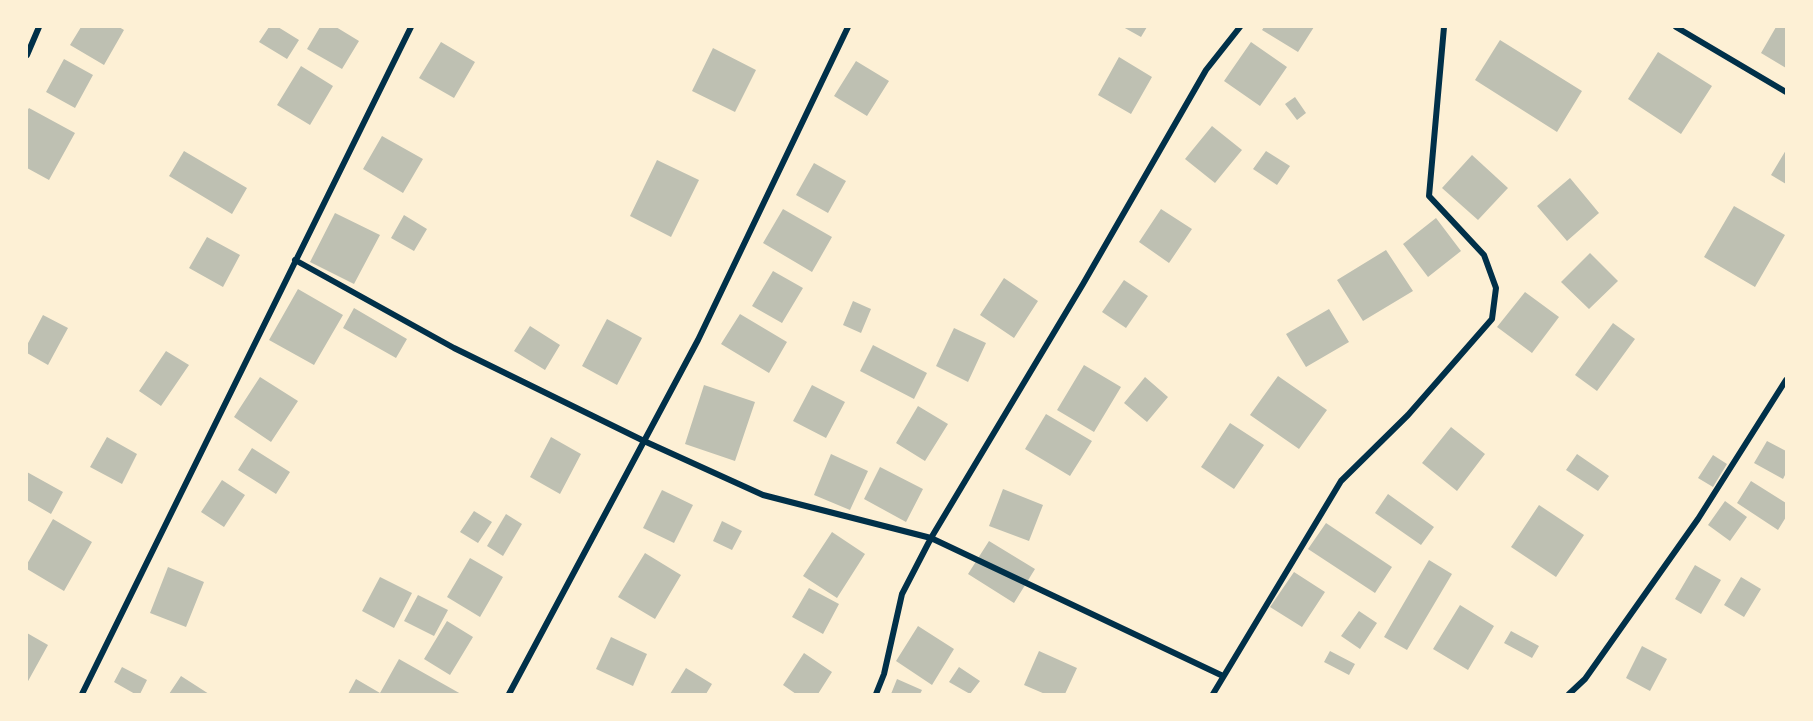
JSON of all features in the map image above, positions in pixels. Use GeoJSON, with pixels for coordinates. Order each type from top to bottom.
{"type":"FeatureCollection","features":[{"type":"Feature","properties":{"kind":"street"},"geometry":{"type":"LineString","coordinates":[[27,55],[39,27]]}},
{"type":"Feature","properties":{"kind":"street"},"geometry":{"type":"LineString","coordinates":[[82,694],[411,27]]}},
{"type":"Feature","properties":{"kind":"street"},"geometry":{"type":"LineString","coordinates":[[509,694],[698,340],[848,27]]}},
{"type":"Feature","properties":{"kind":"street"},"geometry":{"type":"LineString","coordinates":[[876,694],[884,674],[902,594],[931,538],[1083,284],[1206,70],[1240,27]]}},
{"type":"Feature","properties":{"kind":"street"},"geometry":{"type":"LineString","coordinates":[[1213,694],[1341,481],[1408,415],[1492,319],[1496,288],[1484,255],[1429,196],[1444,27]]}},
{"type":"Feature","properties":{"kind":"street"},"geometry":{"type":"LineString","coordinates":[[1676,27],[1786,92]]}},
{"type":"Feature","properties":{"kind":"street"},"geometry":{"type":"LineString","coordinates":[[295,260],[454,348],[644,441],[763,495],[931,538],[1223,676]]}},
{"type":"Feature","properties":{"kind":"street"},"geometry":{"type":"LineString","coordinates":[[1569,694],[1585,679],[1698,519],[1786,380]]}},
{"type":"Feature","properties":{"kind":"building"},"geometry":{"type":"Polygon","coordinates":[[[81,27],[119,27],[124,30],[104,65],[70,45],[81,27]]]}},
{"type":"Feature","properties":{"kind":"building"},"geometry":{"type":"Polygon","coordinates":[[[269,27],[278,27],[299,40],[287,59],[259,42],[269,27]]]}},
{"type":"Feature","properties":{"kind":"building"},"geometry":{"type":"Polygon","coordinates":[[[320,27],[336,27],[359,41],[342,69],[307,49],[320,27]]]}},
{"type":"Feature","properties":{"kind":"building"},"geometry":{"type":"Polygon","coordinates":[[[1123,27],[1147,27],[1141,37],[1123,27]]]}},
{"type":"Feature","properties":{"kind":"building"},"geometry":{"type":"Polygon","coordinates":[[[1264,27],[1314,27],[1298,52],[1262,30],[1264,27]]]}},
{"type":"Feature","properties":{"kind":"building"},"geometry":{"type":"Polygon","coordinates":[[[1776,27],[1786,27],[1786,68],[1761,53],[1776,27]]]}},
{"type":"Feature","properties":{"kind":"building"},"geometry":{"type":"Polygon","coordinates":[[[1500,40],[1582,91],[1557,132],[1475,80],[1500,40]]]}},
{"type":"Feature","properties":{"kind":"building"},"geometry":{"type":"Polygon","coordinates":[[[441,42],[475,62],[454,98],[419,78],[441,42]]]}},
{"type":"Feature","properties":{"kind":"building"},"geometry":{"type":"Polygon","coordinates":[[[1251,42],[1287,67],[1260,106],[1224,81],[1251,42]]]}},
{"type":"Feature","properties":{"kind":"building"},"geometry":{"type":"Polygon","coordinates":[[[713,48],[756,70],[735,112],[692,91],[713,48]]]}},
{"type":"Feature","properties":{"kind":"building"},"geometry":{"type":"Polygon","coordinates":[[[1658,52],[1712,86],[1681,134],[1628,99],[1658,52]]]}},
{"type":"Feature","properties":{"kind":"building"},"geometry":{"type":"Polygon","coordinates":[[[1119,57],[1152,77],[1131,114],[1098,95],[1119,57]]]}},
{"type":"Feature","properties":{"kind":"building"},"geometry":{"type":"Polygon","coordinates":[[[64,59],[93,75],[75,108],[46,92],[64,59]]]}},
{"type":"Feature","properties":{"kind":"building"},"geometry":{"type":"Polygon","coordinates":[[[856,61],[889,81],[867,116],[834,96],[856,61]]]}},
{"type":"Feature","properties":{"kind":"building"},"geometry":{"type":"Polygon","coordinates":[[[301,66],[333,86],[310,125],[277,105],[301,66]]]}},
{"type":"Feature","properties":{"kind":"building"},"geometry":{"type":"Polygon","coordinates":[[[1295,97],[1306,113],[1297,120],[1285,104],[1295,97]]]}},
{"type":"Feature","properties":{"kind":"building"},"geometry":{"type":"Polygon","coordinates":[[[29,108],[75,133],[49,180],[27,168],[27,111],[29,108]]]}},
{"type":"Feature","properties":{"kind":"building"},"geometry":{"type":"Polygon","coordinates":[[[1212,126],[1242,150],[1215,183],[1185,159],[1212,126]]]}},
{"type":"Feature","properties":{"kind":"building"},"geometry":{"type":"Polygon","coordinates":[[[382,136],[423,159],[403,193],[363,169],[382,136]]]}},
{"type":"Feature","properties":{"kind":"building"},"geometry":{"type":"Polygon","coordinates":[[[1786,150],[1786,184],[1771,175],[1786,150]]]}},
{"type":"Feature","properties":{"kind":"building"},"geometry":{"type":"Polygon","coordinates":[[[184,151],[247,188],[232,214],[169,176],[184,151]]]}},
{"type":"Feature","properties":{"kind":"building"},"geometry":{"type":"Polygon","coordinates":[[[1266,151],[1290,166],[1277,185],[1253,169],[1266,151]]]}},
{"type":"Feature","properties":{"kind":"building"},"geometry":{"type":"Polygon","coordinates":[[[1472,155],[1508,188],[1478,220],[1442,188],[1472,155]]]}},
{"type":"Feature","properties":{"kind":"building"},"geometry":{"type":"Polygon","coordinates":[[[657,160],[699,180],[671,237],[630,216],[657,160]]]}},
{"type":"Feature","properties":{"kind":"building"},"geometry":{"type":"Polygon","coordinates":[[[814,163],[846,181],[828,213],[796,195],[814,163]]]}},
{"type":"Feature","properties":{"kind":"building"},"geometry":{"type":"Polygon","coordinates":[[[1570,178],[1599,213],[1567,241],[1537,206],[1570,178]]]}},
{"type":"Feature","properties":{"kind":"building"},"geometry":{"type":"Polygon","coordinates":[[[1734,206],[1785,235],[1755,287],[1704,257],[1734,206]]]}},
{"type":"Feature","properties":{"kind":"building"},"geometry":{"type":"Polygon","coordinates":[[[783,209],[832,237],[812,272],[763,243],[783,209]]]}},
{"type":"Feature","properties":{"kind":"building"},"geometry":{"type":"Polygon","coordinates":[[[1161,209],[1192,229],[1169,263],[1139,242],[1161,209]]]}},
{"type":"Feature","properties":{"kind":"building"},"geometry":{"type":"Polygon","coordinates":[[[335,213],[380,235],[354,284],[310,262],[335,213]]]}},
{"type":"Feature","properties":{"kind":"building"},"geometry":{"type":"Polygon","coordinates":[[[404,215],[427,229],[414,251],[391,238],[404,215]]]}},
{"type":"Feature","properties":{"kind":"building"},"geometry":{"type":"Polygon","coordinates":[[[1436,218],[1461,251],[1428,277],[1403,244],[1436,218]]]}},
{"type":"Feature","properties":{"kind":"building"},"geometry":{"type":"Polygon","coordinates":[[[207,237],[240,255],[223,287],[189,268],[207,237]]]}},
{"type":"Feature","properties":{"kind":"building"},"geometry":{"type":"Polygon","coordinates":[[[1386,250],[1413,291],[1363,321],[1337,280],[1386,250]]]}},
{"type":"Feature","properties":{"kind":"building"},"geometry":{"type":"Polygon","coordinates":[[[1590,253],[1618,281],[1589,309],[1561,282],[1590,253]]]}},
{"type":"Feature","properties":{"kind":"building"},"geometry":{"type":"Polygon","coordinates":[[[773,271],[803,288],[782,323],[752,306],[773,271]]]}},
{"type":"Feature","properties":{"kind":"building"},"geometry":{"type":"Polygon","coordinates":[[[1004,278],[1038,301],[1014,338],[980,315],[1004,278]]]}},
{"type":"Feature","properties":{"kind":"building"},"geometry":{"type":"Polygon","coordinates":[[[1124,280],[1148,296],[1126,328],[1102,312],[1124,280]]]}},
{"type":"Feature","properties":{"kind":"building"},"geometry":{"type":"Polygon","coordinates":[[[298,289],[343,315],[314,365],[269,340],[298,289]]]}},
{"type":"Feature","properties":{"kind":"building"},"geometry":{"type":"Polygon","coordinates":[[[1525,292],[1559,317],[1532,353],[1497,327],[1525,292]]]}},
{"type":"Feature","properties":{"kind":"building"},"geometry":{"type":"Polygon","coordinates":[[[853,301],[871,309],[861,333],[843,325],[853,301]]]}},
{"type":"Feature","properties":{"kind":"building"},"geometry":{"type":"Polygon","coordinates":[[[354,308],[407,339],[396,358],[343,328],[354,308]]]}},
{"type":"Feature","properties":{"kind":"building"},"geometry":{"type":"Polygon","coordinates":[[[1329,309],[1349,342],[1306,367],[1286,334],[1329,309]]]}},
{"type":"Feature","properties":{"kind":"building"},"geometry":{"type":"Polygon","coordinates":[[[740,314],[787,342],[769,373],[721,344],[740,314]]]}},
{"type":"Feature","properties":{"kind":"building"},"geometry":{"type":"Polygon","coordinates":[[[43,315],[68,328],[48,365],[27,353],[27,345],[43,315]]]}},
{"type":"Feature","properties":{"kind":"building"},"geometry":{"type":"Polygon","coordinates":[[[607,319],[642,338],[617,385],[582,366],[607,319]]]}},
{"type":"Feature","properties":{"kind":"building"},"geometry":{"type":"Polygon","coordinates":[[[1613,323],[1635,339],[1597,391],[1575,375],[1613,323]]]}},
{"type":"Feature","properties":{"kind":"building"},"geometry":{"type":"Polygon","coordinates":[[[530,326],[560,345],[545,370],[514,351],[530,326]]]}},
{"type":"Feature","properties":{"kind":"building"},"geometry":{"type":"Polygon","coordinates":[[[954,328],[986,343],[968,382],[936,366],[954,328]]]}},
{"type":"Feature","properties":{"kind":"building"},"geometry":{"type":"Polygon","coordinates":[[[873,345],[927,373],[914,399],[860,371],[873,345]]]}},
{"type":"Feature","properties":{"kind":"building"},"geometry":{"type":"Polygon","coordinates":[[[166,351],[189,365],[161,406],[139,391],[166,351]]]}},
{"type":"Feature","properties":{"kind":"building"},"geometry":{"type":"Polygon","coordinates":[[[1084,365],[1121,387],[1094,432],[1057,410],[1084,365]]]}},
{"type":"Feature","properties":{"kind":"building"},"geometry":{"type":"Polygon","coordinates":[[[1278,376],[1327,410],[1299,449],[1250,415],[1278,376]]]}},
{"type":"Feature","properties":{"kind":"building"},"geometry":{"type":"Polygon","coordinates":[[[260,377],[298,401],[271,442],[234,417],[260,377]]]}},
{"type":"Feature","properties":{"kind":"building"},"geometry":{"type":"Polygon","coordinates":[[[1145,377],[1168,397],[1147,422],[1124,403],[1145,377]]]}},
{"type":"Feature","properties":{"kind":"building"},"geometry":{"type":"Polygon","coordinates":[[[704,385],[755,402],[735,461],[685,444],[704,385]]]}},
{"type":"Feature","properties":{"kind":"building"},"geometry":{"type":"Polygon","coordinates":[[[812,385],[845,402],[826,438],[793,421],[812,385]]]}},
{"type":"Feature","properties":{"kind":"building"},"geometry":{"type":"Polygon","coordinates":[[[918,406],[948,424],[925,461],[896,443],[918,406]]]}},
{"type":"Feature","properties":{"kind":"building"},"geometry":{"type":"Polygon","coordinates":[[[1046,414],[1092,441],[1070,476],[1025,449],[1046,414]]]}},
{"type":"Feature","properties":{"kind":"building"},"geometry":{"type":"Polygon","coordinates":[[[1230,423],[1264,445],[1234,489],[1201,467],[1230,423]]]}},
{"type":"Feature","properties":{"kind":"building"},"geometry":{"type":"Polygon","coordinates":[[[1451,427],[1485,454],[1457,491],[1422,463],[1451,427]]]}},
{"type":"Feature","properties":{"kind":"building"},"geometry":{"type":"Polygon","coordinates":[[[107,437],[137,454],[122,484],[90,467],[107,437]]]}},
{"type":"Feature","properties":{"kind":"building"},"geometry":{"type":"Polygon","coordinates":[[[551,437],[581,454],[560,494],[530,477],[551,437]]]}},
{"type":"Feature","properties":{"kind":"building"},"geometry":{"type":"Polygon","coordinates":[[[1767,441],[1786,451],[1786,473],[1783,479],[1754,463],[1767,441]]]}},
{"type":"Feature","properties":{"kind":"building"},"geometry":{"type":"Polygon","coordinates":[[[252,448],[290,472],[276,494],[238,470],[252,448]]]}},
{"type":"Feature","properties":{"kind":"building"},"geometry":{"type":"Polygon","coordinates":[[[831,454],[868,471],[850,510],[814,495],[831,454]]]}},
{"type":"Feature","properties":{"kind":"building"},"geometry":{"type":"Polygon","coordinates":[[[1577,454],[1609,476],[1598,491],[1566,470],[1577,454]]]}},
{"type":"Feature","properties":{"kind":"building"},"geometry":{"type":"Polygon","coordinates":[[[1713,455],[1727,464],[1713,487],[1698,478],[1713,455]]]}},
{"type":"Feature","properties":{"kind":"building"},"geometry":{"type":"Polygon","coordinates":[[[880,467],[923,489],[906,522],[864,499],[880,467]]]}},
{"type":"Feature","properties":{"kind":"building"},"geometry":{"type":"Polygon","coordinates":[[[27,472],[63,492],[51,514],[27,500],[27,472]]]}},
{"type":"Feature","properties":{"kind":"building"},"geometry":{"type":"Polygon","coordinates":[[[222,480],[245,495],[224,527],[201,512],[222,480]]]}},
{"type":"Feature","properties":{"kind":"building"},"geometry":{"type":"Polygon","coordinates":[[[1751,481],[1786,503],[1786,517],[1778,530],[1737,503],[1751,481]]]}},
{"type":"Feature","properties":{"kind":"building"},"geometry":{"type":"Polygon","coordinates":[[[1003,489],[1043,505],[1029,541],[989,526],[1003,489]]]}},
{"type":"Feature","properties":{"kind":"building"},"geometry":{"type":"Polygon","coordinates":[[[662,490],[693,505],[674,543],[643,528],[662,490]]]}},
{"type":"Feature","properties":{"kind":"building"},"geometry":{"type":"Polygon","coordinates":[[[1388,494],[1434,527],[1421,545],[1375,513],[1388,494]]]}},
{"type":"Feature","properties":{"kind":"building"},"geometry":{"type":"Polygon","coordinates":[[[1725,501],[1747,517],[1730,541],[1708,525],[1725,501]]]}},
{"type":"Feature","properties":{"kind":"building"},"geometry":{"type":"Polygon","coordinates":[[[1539,505],[1584,535],[1556,577],[1511,547],[1539,505]]]}},
{"type":"Feature","properties":{"kind":"building"},"geometry":{"type":"Polygon","coordinates":[[[474,511],[492,522],[478,543],[460,532],[474,511]]]}},
{"type":"Feature","properties":{"kind":"building"},"geometry":{"type":"Polygon","coordinates":[[[506,514],[522,524],[503,556],[487,546],[506,514]]]}},
{"type":"Feature","properties":{"kind":"building"},"geometry":{"type":"Polygon","coordinates":[[[53,519],[92,542],[64,591],[27,569],[27,564],[53,519]]]}},
{"type":"Feature","properties":{"kind":"building"},"geometry":{"type":"Polygon","coordinates":[[[722,521],[742,531],[732,550],[713,541],[722,521]]]}},
{"type":"Feature","properties":{"kind":"building"},"geometry":{"type":"Polygon","coordinates":[[[1326,523],[1392,567],[1375,593],[1308,549],[1326,523]]]}},
{"type":"Feature","properties":{"kind":"building"},"geometry":{"type":"Polygon","coordinates":[[[832,532],[865,554],[837,598],[803,576],[832,532]]]}},
{"type":"Feature","properties":{"kind":"building"},"geometry":{"type":"Polygon","coordinates":[[[989,541],[1035,569],[1014,603],[968,574],[989,541]]]}},
{"type":"Feature","properties":{"kind":"building"},"geometry":{"type":"Polygon","coordinates":[[[645,553],[681,575],[655,619],[618,597],[645,553]]]}},
{"type":"Feature","properties":{"kind":"building"},"geometry":{"type":"Polygon","coordinates":[[[470,558],[503,577],[480,617],[447,597],[470,558]]]}},
{"type":"Feature","properties":{"kind":"building"},"geometry":{"type":"Polygon","coordinates":[[[1429,560],[1452,574],[1407,650],[1384,637],[1429,560]]]}},
{"type":"Feature","properties":{"kind":"building"},"geometry":{"type":"Polygon","coordinates":[[[1695,565],[1721,580],[1701,614],[1675,599],[1695,565]]]}},
{"type":"Feature","properties":{"kind":"building"},"geometry":{"type":"Polygon","coordinates":[[[168,567],[204,582],[186,627],[150,613],[168,567]]]}},
{"type":"Feature","properties":{"kind":"building"},"geometry":{"type":"Polygon","coordinates":[[[1294,572],[1325,592],[1302,627],[1270,607],[1294,572]]]}},
{"type":"Feature","properties":{"kind":"building"},"geometry":{"type":"Polygon","coordinates":[[[380,577],[412,593],[394,628],[362,611],[380,577]]]}},
{"type":"Feature","properties":{"kind":"building"},"geometry":{"type":"Polygon","coordinates":[[[1741,577],[1761,589],[1744,617],[1724,605],[1741,577]]]}},
{"type":"Feature","properties":{"kind":"building"},"geometry":{"type":"Polygon","coordinates":[[[809,588],[839,604],[823,634],[792,617],[809,588]]]}},
{"type":"Feature","properties":{"kind":"building"},"geometry":{"type":"Polygon","coordinates":[[[418,595],[448,610],[434,636],[404,621],[418,595]]]}},
{"type":"Feature","properties":{"kind":"building"},"geometry":{"type":"Polygon","coordinates":[[[1460,605],[1494,626],[1468,670],[1433,649],[1460,605]]]}},
{"type":"Feature","properties":{"kind":"building"},"geometry":{"type":"Polygon","coordinates":[[[1359,611],[1377,623],[1360,649],[1341,636],[1359,611]]]}},
{"type":"Feature","properties":{"kind":"building"},"geometry":{"type":"Polygon","coordinates":[[[447,621],[473,637],[450,675],[424,659],[447,621]]]}},
{"type":"Feature","properties":{"kind":"building"},"geometry":{"type":"Polygon","coordinates":[[[918,626],[954,649],[932,685],[896,661],[918,626]]]}},
{"type":"Feature","properties":{"kind":"building"},"geometry":{"type":"Polygon","coordinates":[[[1511,631],[1539,646],[1532,658],[1504,643],[1511,631]]]}},
{"type":"Feature","properties":{"kind":"building"},"geometry":{"type":"Polygon","coordinates":[[[27,633],[48,645],[27,683],[27,633]]]}},
{"type":"Feature","properties":{"kind":"building"},"geometry":{"type":"Polygon","coordinates":[[[611,637],[647,654],[633,686],[596,669],[611,637]]]}},
{"type":"Feature","properties":{"kind":"building"},"geometry":{"type":"Polygon","coordinates":[[[1642,646],[1667,659],[1650,691],[1626,678],[1642,646]]]}},
{"type":"Feature","properties":{"kind":"building"},"geometry":{"type":"Polygon","coordinates":[[[1039,651],[1077,668],[1065,694],[1045,694],[1024,685],[1039,651]]]}},
{"type":"Feature","properties":{"kind":"building"},"geometry":{"type":"Polygon","coordinates":[[[1330,651],[1355,664],[1349,675],[1324,662],[1330,651]]]}},
{"type":"Feature","properties":{"kind":"building"},"geometry":{"type":"Polygon","coordinates":[[[804,653],[832,672],[818,694],[796,694],[783,685],[804,653]]]}},
{"type":"Feature","properties":{"kind":"building"},"geometry":{"type":"Polygon","coordinates":[[[399,659],[461,694],[348,694],[356,679],[380,693],[399,659]]]}},
{"type":"Feature","properties":{"kind":"building"},"geometry":{"type":"Polygon","coordinates":[[[122,667],[147,680],[140,694],[135,694],[114,682],[122,667]]]}},
{"type":"Feature","properties":{"kind":"building"},"geometry":{"type":"Polygon","coordinates":[[[959,667],[980,681],[970,694],[949,682],[959,667]]]}},
{"type":"Feature","properties":{"kind":"building"},"geometry":{"type":"Polygon","coordinates":[[[686,668],[712,684],[706,694],[670,694],[686,668]]]}},
{"type":"Feature","properties":{"kind":"building"},"geometry":{"type":"Polygon","coordinates":[[[181,676],[209,694],[169,694],[181,676]]]}},
{"type":"Feature","properties":{"kind":"building"},"geometry":{"type":"Polygon","coordinates":[[[897,679],[922,690],[920,694],[891,694],[897,679]]]}}]}
